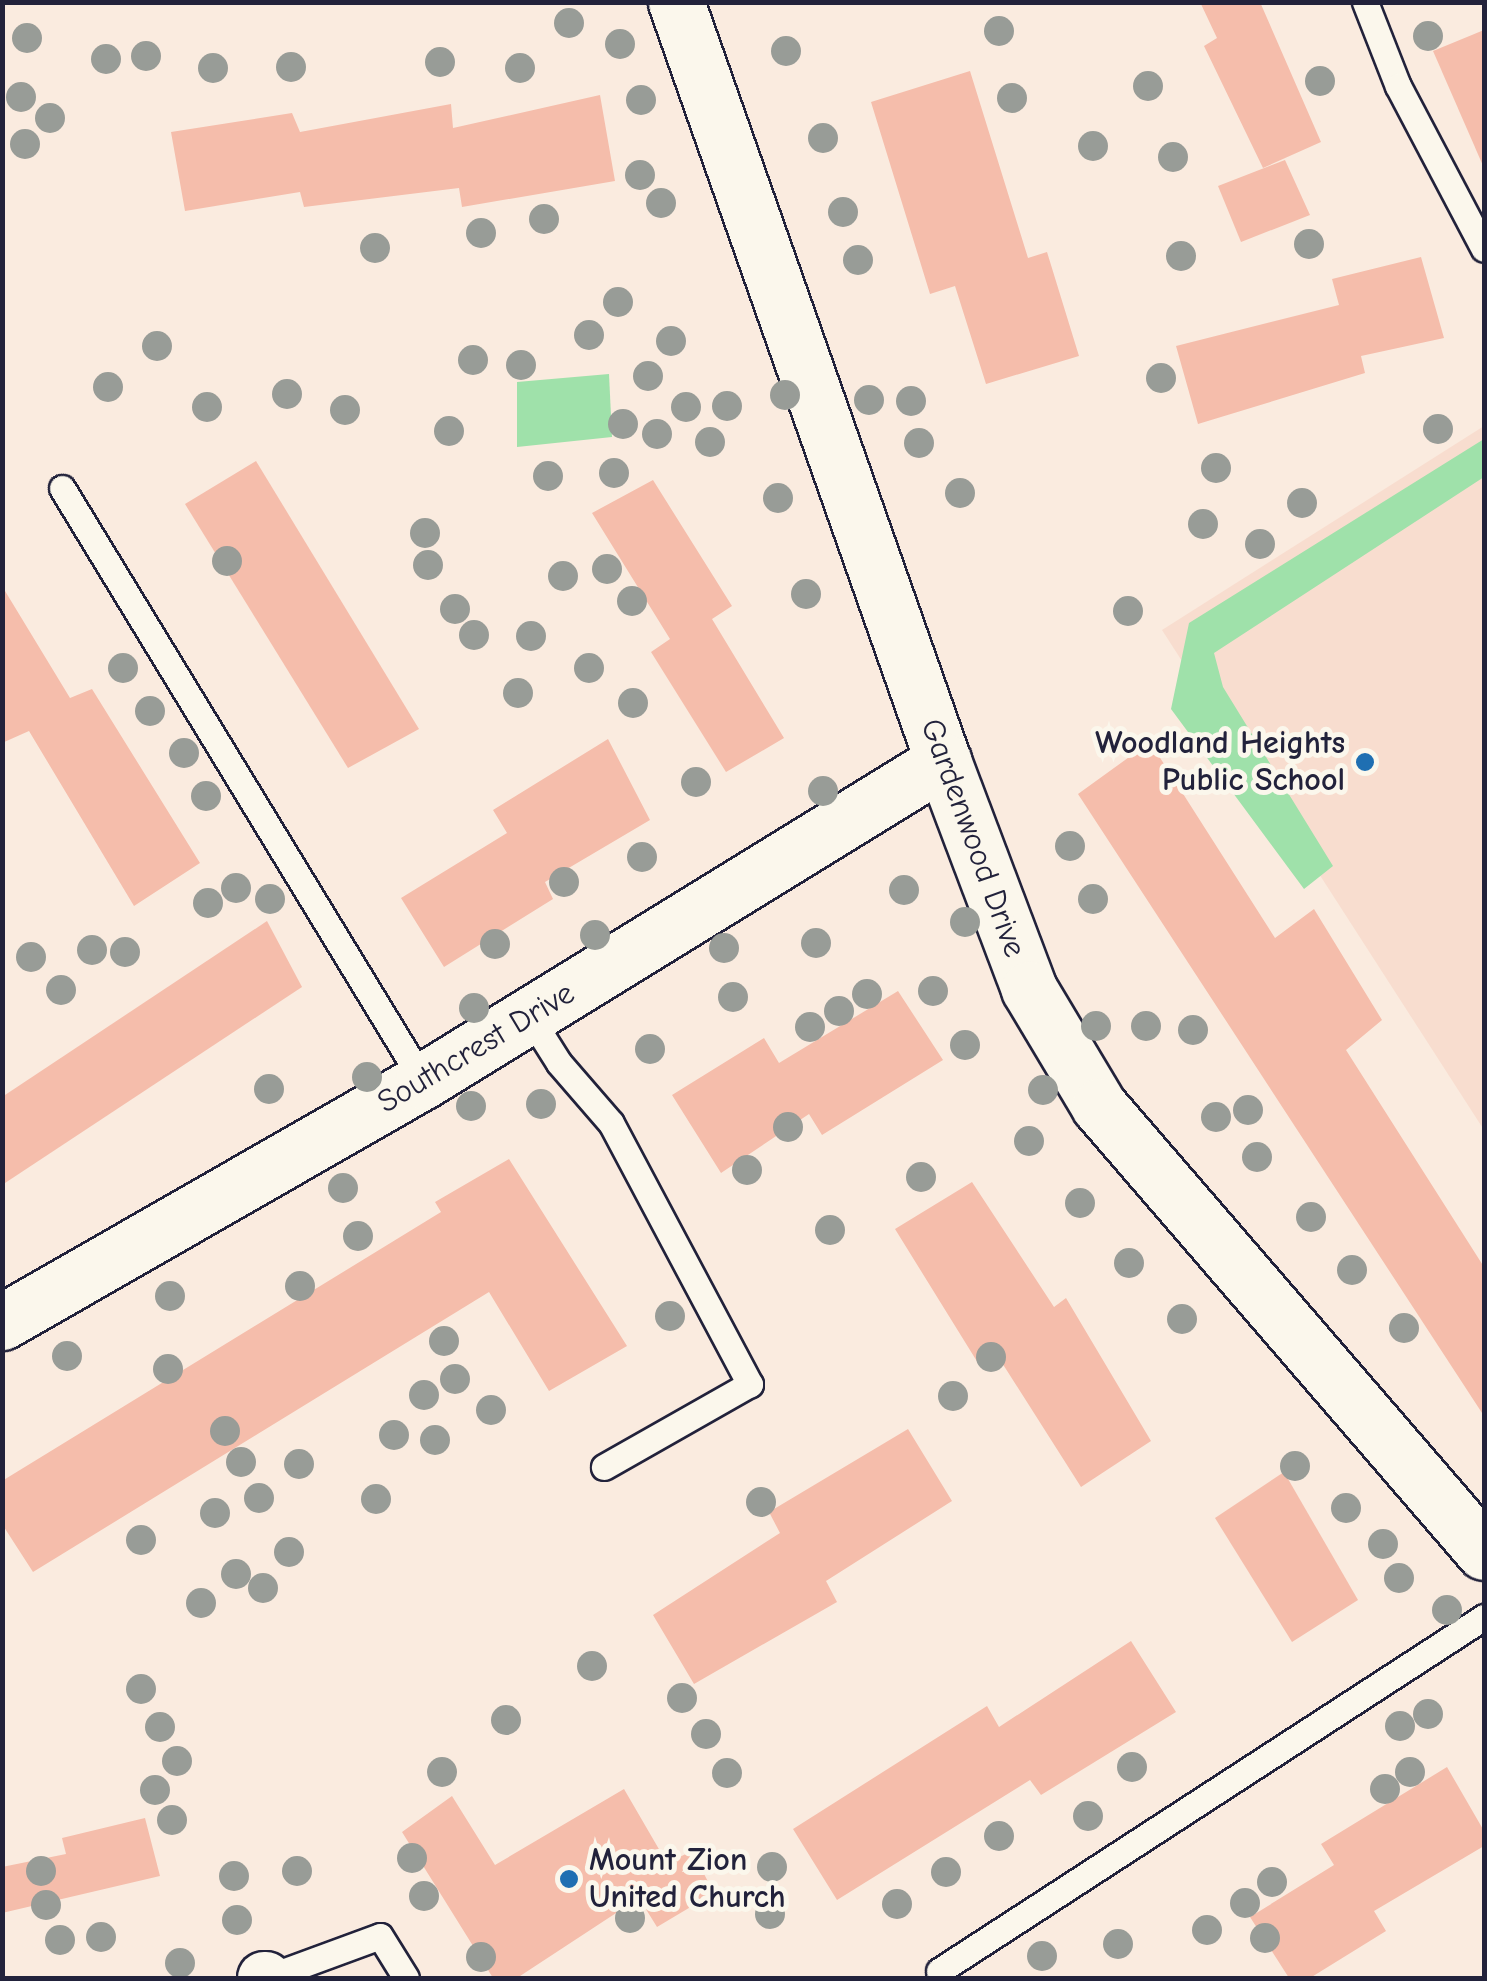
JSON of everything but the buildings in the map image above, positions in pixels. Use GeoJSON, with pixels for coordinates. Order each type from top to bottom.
{"type":"FeatureCollection","features":[{"type":"Feature","properties":{"kind":"street","name":"Gardenwood Drive"},"geometry":{"type":"LineString","coordinates":[[676,2],[943,761],[1029,989],[1099,1106],[1484,1552]]}},
{"type":"Feature","properties":{"kind":"street","name":"Southcrest Drive"},"geometry":{"type":"LineString","coordinates":[[2,1322],[424,1081],[943,761]]}},
{"type":"Feature","properties":{"kind":"lane"},"geometry":{"type":"LineString","coordinates":[[1365,2],[1398,86],[1484,249]]}},
{"type":"Feature","properties":{"kind":"lane"},"geometry":{"type":"LineString","coordinates":[[62,488],[424,1081]]}},
{"type":"Feature","properties":{"kind":"lane"},"geometry":{"type":"LineString","coordinates":[[530,1017],[559,1063],[612,1124],[750,1384],[604,1466]]}},
{"type":"Feature","properties":{"kind":"lane"},"geometry":{"type":"LineString","coordinates":[[939,1971],[1484,1617]]}},
{"type":"Feature","properties":{"kind":"lane"},"geometry":{"type":"LineString","coordinates":[[265,1978],[380,1936],[406,1978]]}},
{"type":"Feature","properties":{"kind":"shaded area","name":"Woodland Heights Public School"},"geometry":{"type":"Polygon","coordinates":[[[1484,426],[1484,1130],[1162,630],[1484,426]]]}},
{"type":"Feature","properties":{"kind":"green space"},"geometry":{"type":"Polygon","coordinates":[[[609,374],[612,437],[517,447],[517,382],[609,374]]]}},
{"type":"Feature","properties":{"kind":"green space"},"geometry":{"type":"Polygon","coordinates":[[[1484,439],[1484,477],[1214,653],[1223,687],[1333,866],[1304,889],[1171,709],[1189,623],[1484,439]]]}},
{"type":"Feature","properties":{"kind":"place","name":"Woodland Heights Public School"},"geometry":{"type":"Point","coordinates":[1365,762]}},
{"type":"Feature","properties":{"kind":"place","name":"Mount Zion United Church"},"geometry":{"type":"Point","coordinates":[569,1879]}}]}
